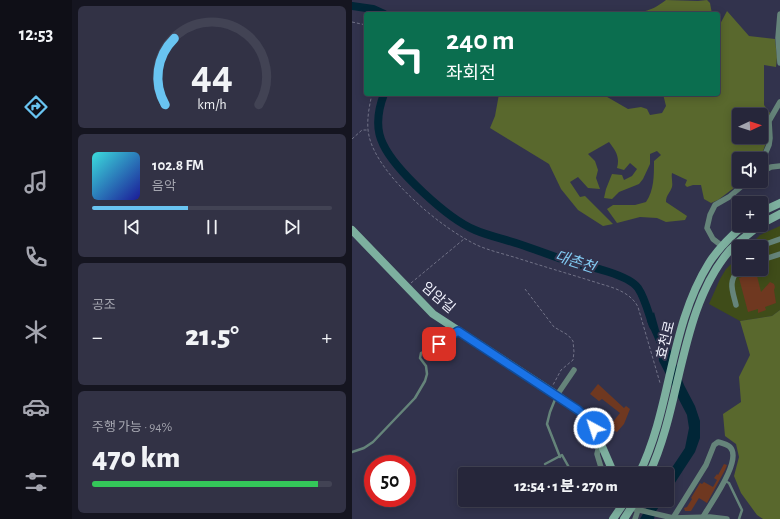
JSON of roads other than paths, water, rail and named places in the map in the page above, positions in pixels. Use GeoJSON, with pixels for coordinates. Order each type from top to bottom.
{"type":"FeatureCollection","features":[{"type":"Feature","properties":{"kind":"main road"},"geometry":{"type":"LineString","coordinates":[[768,209],[780,203]]}},
{"type":"Feature","properties":{"kind":"main road","name":"효천로"},"geometry":{"type":"LineString","coordinates":[[768,221],[780,214]]}},
{"type":"Feature","properties":{"kind":"main road","name":"임암길"},"geometry":{"type":"LineString","coordinates":[[352,230],[433,314],[557,395],[584,415],[594,428],[611,467]]}},
{"type":"Feature","properties":{"kind":"main road","name":"효천로"},"geometry":{"type":"LineString","coordinates":[[642,467],[668,387],[687,310],[698,284],[710,262],[722,246],[737,232]]}},
{"type":"Feature","properties":{"kind":"main road","name":"효천로"},"geometry":{"type":"LineString","coordinates":[[652,467],[659,450],[674,400],[692,326],[707,286],[729,252],[752,232]]}},
{"type":"Feature","properties":{"kind":"main road"},"geometry":{"type":"LineString","coordinates":[[613,519],[621,507]]}},
{"type":"Feature","properties":{"kind":"main road"},"geometry":{"type":"LineString","coordinates":[[624,519],[636,509],[634,507]]}},
{"type":"Feature","properties":{"kind":"street"},"geometry":{"type":"LineString","coordinates":[[780,14],[778,38],[780,63]]}},
{"type":"Feature","properties":{"kind":"street"},"geometry":{"type":"LineString","coordinates":[[766,152],[770,138],[769,120],[780,102]]}},
{"type":"Feature","properties":{"kind":"street"},"geometry":{"type":"LineString","coordinates":[[768,168],[780,166]]}},
{"type":"Feature","properties":{"kind":"street"},"geometry":{"type":"LineString","coordinates":[[722,246],[713,239],[707,228],[710,215],[715,205],[729,197],[740,188]]}},
{"type":"Feature","properties":{"kind":"street"},"geometry":{"type":"LineString","coordinates":[[768,243],[780,239]]}},
{"type":"Feature","properties":{"kind":"street"},"geometry":{"type":"LineString","coordinates":[[768,258],[780,254]]}},
{"type":"Feature","properties":{"kind":"street"},"geometry":{"type":"LineString","coordinates":[[734,276],[731,283],[736,305]]}},
{"type":"Feature","properties":{"kind":"street"},"geometry":{"type":"LineString","coordinates":[[557,395],[574,370]]}},
{"type":"Feature","properties":{"kind":"street"},"geometry":{"type":"LineString","coordinates":[[600,442],[597,454],[601,467]]}},
{"type":"Feature","properties":{"kind":"street"},"geometry":{"type":"LineString","coordinates":[[673,518],[706,465],[714,445],[718,442],[729,446],[733,452],[732,463],[724,481],[703,517]]}},
{"type":"Feature","properties":{"kind":"street"},"geometry":{"type":"LineString","coordinates":[[635,519],[636,509],[673,518],[703,517],[727,519]]}},
{"type":"Feature","properties":{"kind":"lane"},"geometry":{"type":"LineString","coordinates":[[352,452],[364,448],[374,442],[417,396],[427,374],[426,366],[420,358],[422,353],[458,331]]}},
{"type":"Feature","properties":{"kind":"lane"},"geometry":{"type":"LineString","coordinates":[[557,395],[553,402],[547,424],[560,457]]}},
{"type":"Feature","properties":{"kind":"lane"},"geometry":{"type":"LineString","coordinates":[[545,464],[562,455],[569,467]]}},
{"type":"Feature","properties":{"kind":"lane"},"geometry":{"type":"LineString","coordinates":[[724,481],[729,483],[742,510],[739,519]]}},
{"type":"Feature","properties":{"kind":"water"},"geometry":{"type":"Polygon","coordinates":[[[654,312],[659,330],[669,346],[700,421],[700,438],[695,452],[674,484],[674,467],[672,467],[685,448],[689,428],[687,415],[659,361],[658,346],[647,321],[654,312]]]}},
{"type":"Feature","properties":{"kind":"water"},"geometry":{"type":"Polygon","coordinates":[[[647,507],[659,507],[654,519],[640,519],[647,507]]]}},
{"type":"Feature","properties":{"kind":"waterway","name":"대촌천"},"geometry":{"type":"LineString","coordinates":[[352,6],[373,9],[380,12]]}},
{"type":"Feature","properties":{"kind":"waterway","name":"대촌천"},"geometry":{"type":"LineString","coordinates":[[383,96],[378,119],[380,138],[389,155],[410,180],[437,205],[451,216],[480,232],[573,263],[589,266],[618,275],[626,279],[638,288],[645,302],[653,326]]}}]}
